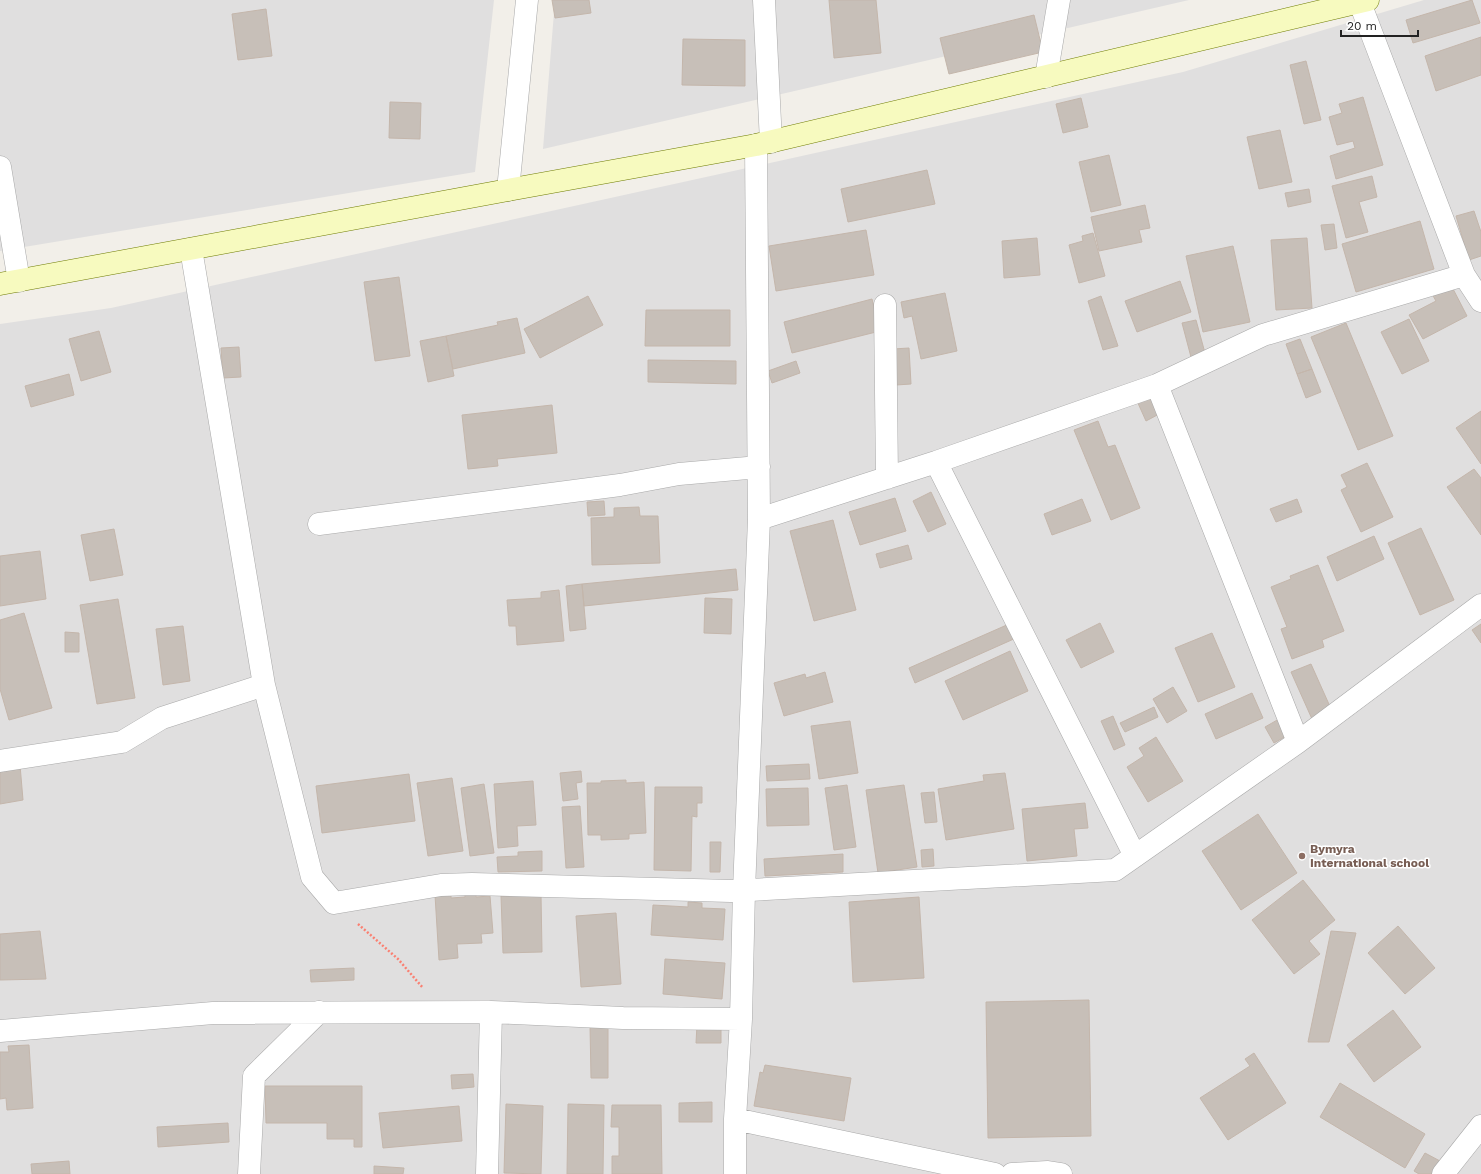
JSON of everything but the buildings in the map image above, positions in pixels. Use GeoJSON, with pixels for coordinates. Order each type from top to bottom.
{"type":"FeatureCollection","features":[{"type":"Feature","properties":{"kind":"street"},"geometry":{"type":"LineString","coordinates":[[508,190],[527,0]]}},
{"type":"Feature","properties":{"kind":"street"},"geometry":{"type":"LineString","coordinates":[[735,1174],[735,1119],[741,1019],[744,890],[759,519],[764,143],[764,0]]}},
{"type":"Feature","properties":{"kind":"street"},"geometry":{"type":"LineString","coordinates":[[1046,77],[1059,0]]}},
{"type":"Feature","properties":{"kind":"street"},"geometry":{"type":"LineString","coordinates":[[0,167],[9,283],[764,143],[1364,1],[1464,275],[1481,301]]}},
{"type":"Feature","properties":{"kind":"street"},"geometry":{"type":"LineString","coordinates":[[190,250],[264,685],[312,877],[334,903],[441,885],[472,884],[744,890],[1115,870],[1298,742],[1481,605]]}},
{"type":"Feature","properties":{"kind":"street"},"geometry":{"type":"LineString","coordinates":[[759,519],[936,462],[1157,385],[1263,335],[1464,275]]}},
{"type":"Feature","properties":{"kind":"street"},"geometry":{"type":"LineString","coordinates":[[885,305],[887,478]]}},
{"type":"Feature","properties":{"kind":"street"},"geometry":{"type":"LineString","coordinates":[[1157,385],[1298,742]]}},
{"type":"Feature","properties":{"kind":"street"},"geometry":{"type":"LineString","coordinates":[[936,462],[1135,856]]}},
{"type":"Feature","properties":{"kind":"street"},"geometry":{"type":"LineString","coordinates":[[319,524],[620,485],[679,474],[759,467]]}},
{"type":"Feature","properties":{"kind":"street"},"geometry":{"type":"LineString","coordinates":[[0,761],[122,742],[162,718],[264,685]]}},
{"type":"Feature","properties":{"kind":"street"},"geometry":{"type":"LineString","coordinates":[[249,1174],[254,1076],[319,1012]]}},
{"type":"Feature","properties":{"kind":"street"},"geometry":{"type":"LineString","coordinates":[[0,1031],[213,1013],[491,1012],[623,1018],[741,1019]]}},
{"type":"Feature","properties":{"kind":"street"},"geometry":{"type":"LineString","coordinates":[[487,1174],[491,1012]]}},
{"type":"Feature","properties":{"kind":"street"},"geometry":{"type":"LineString","coordinates":[[735,1119],[995,1174]]}},
{"type":"Feature","properties":{"kind":"street"},"geometry":{"type":"LineString","coordinates":[[1443,1174],[1481,1126]]}},
{"type":"Feature","properties":{"kind":"street"},"geometry":{"type":"LineString","coordinates":[[1012,1174],[1048,1172],[1061,1174]]}},
{"type":"Feature","properties":{"kind":"path"},"geometry":{"type":"LineString","coordinates":[[334,903],[398,959],[444,1012]]}},
{"type":"Feature","properties":{"kind":"shaded area"},"geometry":{"type":"Polygon","coordinates":[[[0,0],[494,0],[475,172],[0,251],[0,0]]]}},
{"type":"Feature","properties":{"kind":"shaded area"},"geometry":{"type":"Polygon","coordinates":[[[555,0],[1189,0],[543,149],[555,0]]]}},
{"type":"Feature","properties":{"kind":"shaded area"},"geometry":{"type":"Polygon","coordinates":[[[1424,0],[1481,0],[1481,1174],[0,1174],[0,324],[111,308],[1183,72],[1424,0]]]}},
{"type":"Feature","properties":{"kind":"place","name":"Bymyra International school"},"geometry":{"type":"Point","coordinates":[1302,856]}}]}
